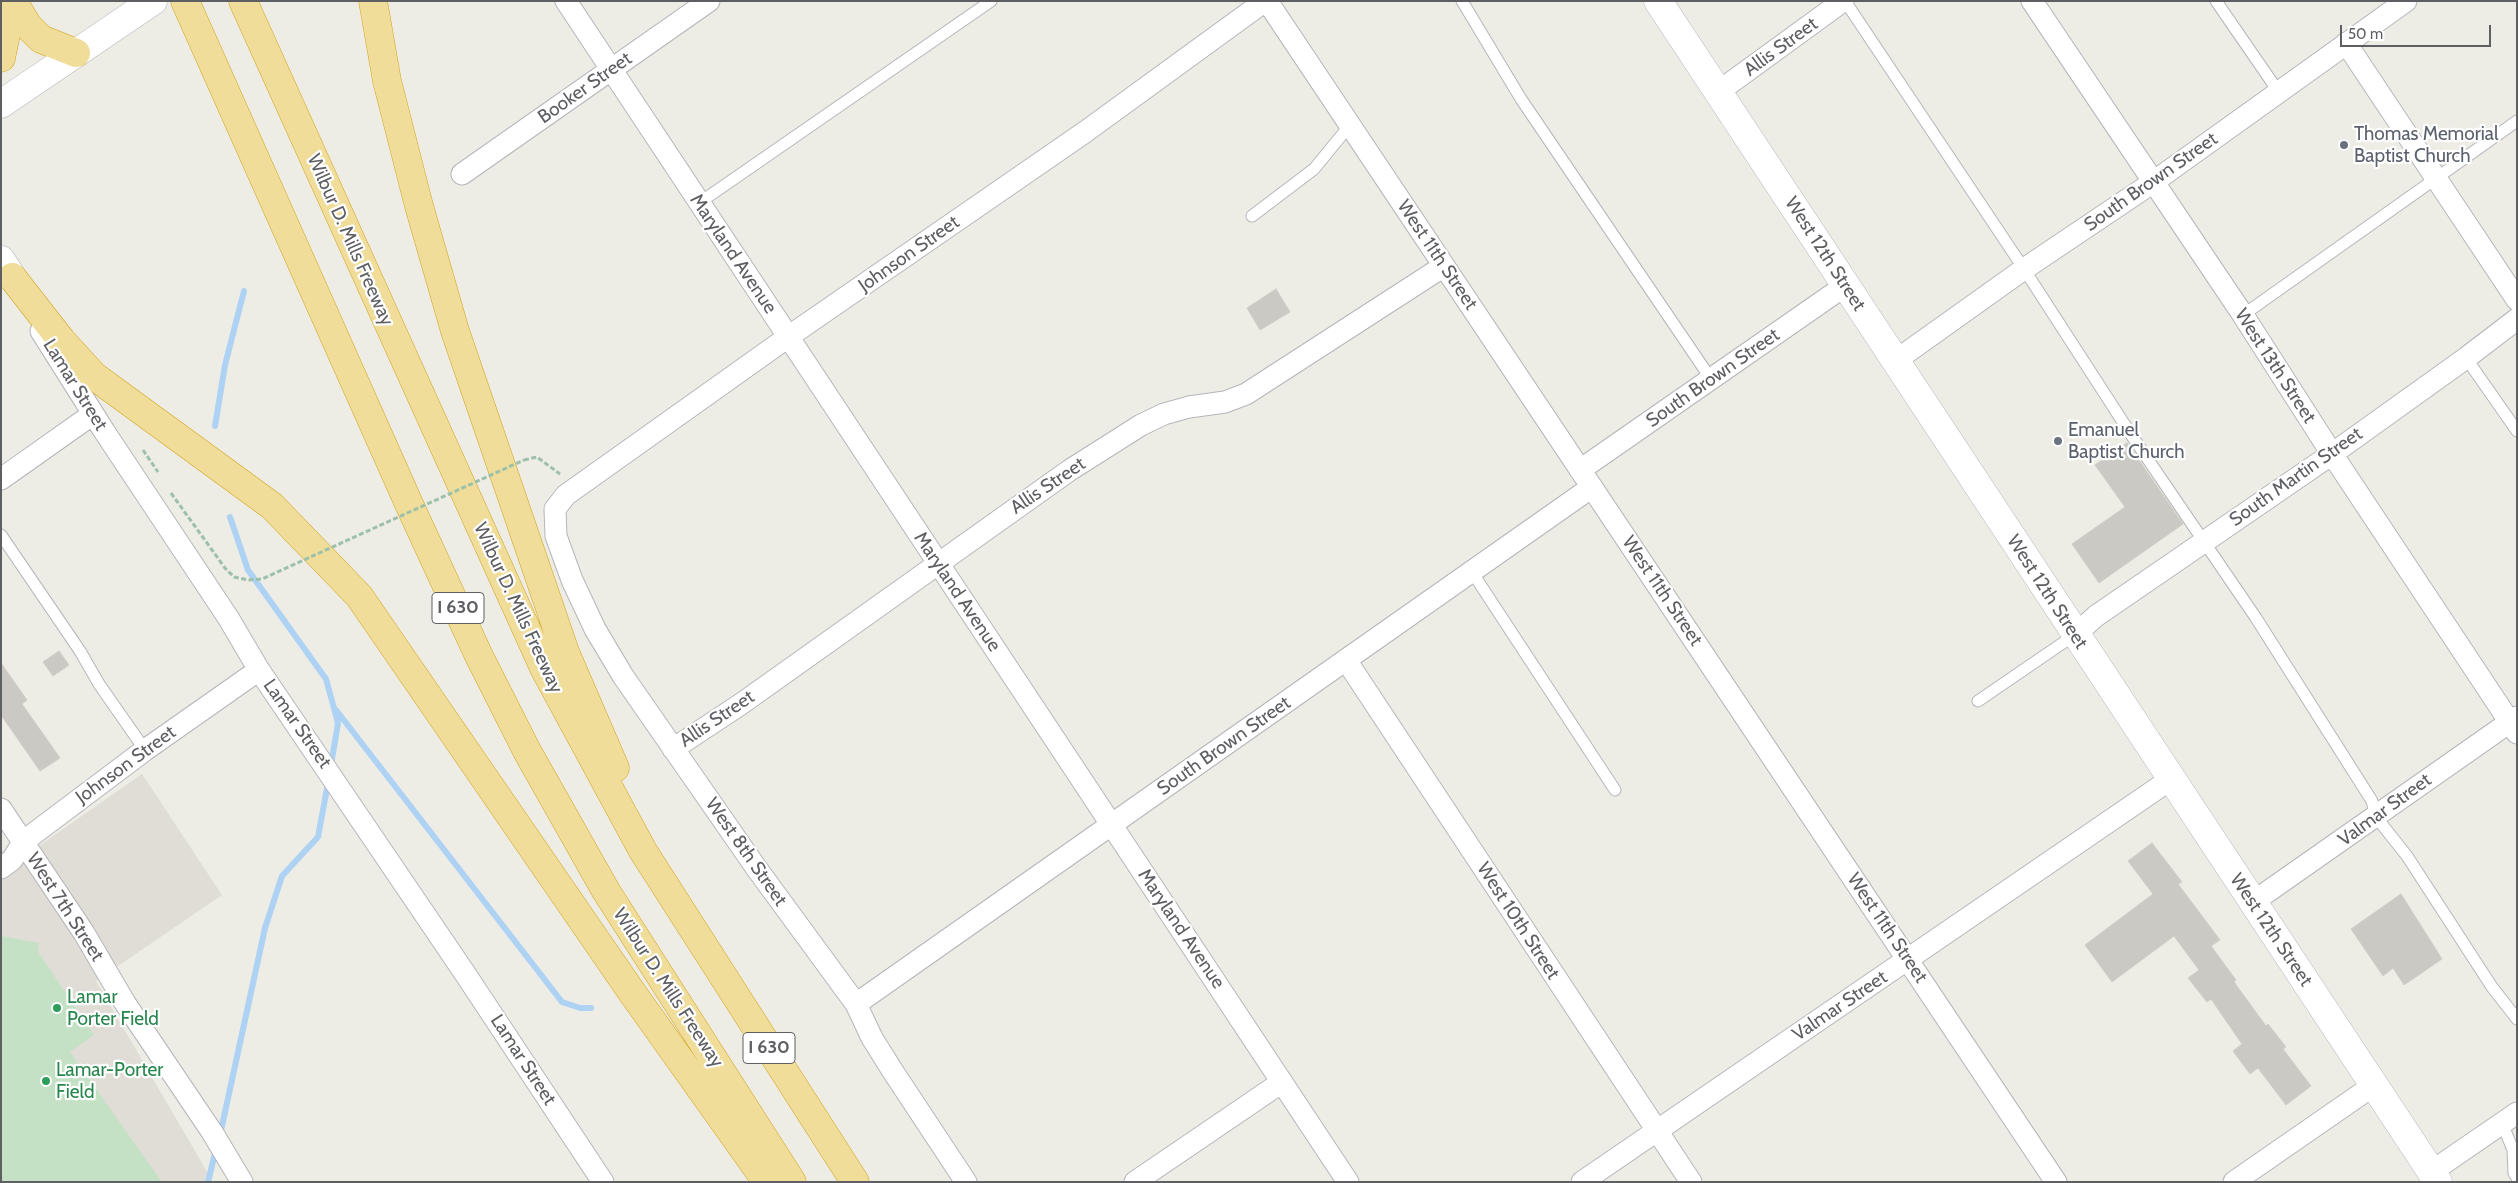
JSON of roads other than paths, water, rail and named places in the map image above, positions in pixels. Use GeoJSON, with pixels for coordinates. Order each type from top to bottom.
{"type":"FeatureCollection","features":[{"type":"Feature","properties":{"kind":"highway"},"geometry":{"type":"LineString","coordinates":[[1,58],[8,24],[7,1]]}},
{"type":"Feature","properties":{"kind":"highway"},"geometry":{"type":"LineString","coordinates":[[13,1],[23,20],[41,39],[76,53]]}},
{"type":"Feature","properties":{"kind":"highway","name":"Wilbur D. Mills Freeway"},"geometry":{"type":"LineString","coordinates":[[186,1],[409,504],[479,656],[527,751],[606,891],[792,1182]]}},
{"type":"Feature","properties":{"kind":"highway","name":"Wilbur D. Mills Freeway"},"geometry":{"type":"LineString","coordinates":[[243,1],[544,668],[620,810],[682,914],[856,1182]]}},
{"type":"Feature","properties":{"kind":"highway"},"geometry":{"type":"LineString","coordinates":[[373,1],[387,81],[419,206],[455,331],[565,652],[631,806],[682,914]]}},
{"type":"Feature","properties":{"kind":"highway"},"geometry":{"type":"LineString","coordinates":[[7,268],[62,340],[94,376],[272,506],[359,596],[631,992],[768,1182]]}},
{"type":"Feature","properties":{"kind":"main road"},"geometry":{"type":"LineString","coordinates":[[1,104],[154,1]]}},
{"type":"Feature","properties":{"kind":"main road","name":"West 12th Street"},"geometry":{"type":"LineString","coordinates":[[1658,1],[2435,1177]]}},
{"type":"Feature","properties":{"kind":"street","name":"Maryland Avenue"},"geometry":{"type":"LineString","coordinates":[[566,1],[1348,1182]]}},
{"type":"Feature","properties":{"kind":"street","name":"Booker Street"},"geometry":{"type":"LineString","coordinates":[[462,174],[709,1]]}},
{"type":"Feature","properties":{"kind":"street","name":"West 11th Street"},"geometry":{"type":"LineString","coordinates":[[1266,1],[2056,1182]]}},
{"type":"Feature","properties":{"kind":"street","name":"Johnson Street"},"geometry":{"type":"LineString","coordinates":[[555,509],[561,500],[580,485],[788,337],[1085,132],[1266,1]]}},
{"type":"Feature","properties":{"kind":"street","name":"Allis Street"},"geometry":{"type":"LineString","coordinates":[[1718,92],[1844,1]]}},
{"type":"Feature","properties":{"kind":"street","name":"West 13th Street"},"geometry":{"type":"LineString","coordinates":[[2032,1],[2152,183],[2243,314],[2332,454],[2514,724]]}},
{"type":"Feature","properties":{"kind":"street","name":"South Brown Street"},"geometry":{"type":"LineString","coordinates":[[1895,361],[2024,269],[2152,183],[2278,91],[2405,2]]}},
{"type":"Feature","properties":{"kind":"street"},"geometry":{"type":"LineString","coordinates":[[2346,43],[2517,300]]}},
{"type":"Feature","properties":{"kind":"street","name":"Allis Street"},"geometry":{"type":"LineString","coordinates":[[673,749],[741,704],[1070,470],[1141,425],[1164,414],[1190,407],[1225,402],[1246,394],[1444,266]]}},
{"type":"Feature","properties":{"kind":"street","name":"Lamar Street"},"geometry":{"type":"LineString","coordinates":[[7,268],[38,326],[93,414],[230,619],[259,670],[316,752],[602,1181]]}},
{"type":"Feature","properties":{"kind":"street","name":"South Brown Street"},"geometry":{"type":"LineString","coordinates":[[1580,470],[1846,285]]}},
{"type":"Feature","properties":{"kind":"street","name":"South Martin Street"},"geometry":{"type":"LineString","coordinates":[[2076,634],[2096,616],[2203,540],[2332,454],[2517,319]]}},
{"type":"Feature","properties":{"kind":"street"},"geometry":{"type":"LineString","coordinates":[[1,479],[93,414]]}},
{"type":"Feature","properties":{"kind":"street","name":"South Brown Street"},"geometry":{"type":"LineString","coordinates":[[856,1004],[1592,487]]}},
{"type":"Feature","properties":{"kind":"street","name":"West 8th Street"},"geometry":{"type":"LineString","coordinates":[[555,509],[556,536],[572,580],[595,629],[622,676],[856,1004],[872,1038],[966,1182]]}},
{"type":"Feature","properties":{"kind":"street","name":"West 10th Street"},"geometry":{"type":"LineString","coordinates":[[1346,660],[1691,1182]]}},
{"type":"Feature","properties":{"kind":"street","name":"Johnson Street"},"geometry":{"type":"LineString","coordinates":[[1,868],[12,860],[24,841],[145,750],[259,670]]}},
{"type":"Feature","properties":{"kind":"street","name":"Valmar Street"},"geometry":{"type":"LineString","coordinates":[[2253,902],[2514,724]]}},
{"type":"Feature","properties":{"kind":"street","name":"Valmar Street"},"geometry":{"type":"LineString","coordinates":[[1582,1182],[2171,779]]}},
{"type":"Feature","properties":{"kind":"street","name":"West 7th Street"},"geometry":{"type":"LineString","coordinates":[[1,809],[84,933],[125,1003],[212,1132],[238,1175]]}},
{"type":"Feature","properties":{"kind":"street"},"geometry":{"type":"LineString","coordinates":[[1135,1182],[1282,1082]]}},
{"type":"Feature","properties":{"kind":"street"},"geometry":{"type":"LineString","coordinates":[[2234,1182],[2374,1085]]}},
{"type":"Feature","properties":{"kind":"street"},"geometry":{"type":"LineString","coordinates":[[2435,1177],[2509,1118]]}},
{"type":"Feature","properties":{"kind":"lane"},"geometry":{"type":"LineString","coordinates":[[699,203],[991,1]]}},
{"type":"Feature","properties":{"kind":"lane"},"geometry":{"type":"LineString","coordinates":[[1462,1],[1521,99],[1711,379]]}},
{"type":"Feature","properties":{"kind":"lane"},"geometry":{"type":"LineString","coordinates":[[1844,1],[2203,540],[2372,801],[2376,817],[2407,856],[2492,987],[2517,1019]]}},
{"type":"Feature","properties":{"kind":"lane"},"geometry":{"type":"LineString","coordinates":[[2216,1],[2278,91]]}},
{"type":"Feature","properties":{"kind":"lane"},"geometry":{"type":"LineString","coordinates":[[2243,314],[2517,121]]}},
{"type":"Feature","properties":{"kind":"lane"},"geometry":{"type":"LineString","coordinates":[[1252,216],[1314,169],[1350,125]]}},
{"type":"Feature","properties":{"kind":"lane"},"geometry":{"type":"LineString","coordinates":[[2466,358],[2517,431]]}},
{"type":"Feature","properties":{"kind":"lane"},"geometry":{"type":"LineString","coordinates":[[1,534],[80,651],[99,684],[145,750]]}},
{"type":"Feature","properties":{"kind":"lane"},"geometry":{"type":"LineString","coordinates":[[1472,572],[1615,790]]}},
{"type":"Feature","properties":{"kind":"lane"},"geometry":{"type":"LineString","coordinates":[[1978,701],[2056,650],[2076,634]]}},
{"type":"Feature","properties":{"kind":"lane"},"geometry":{"type":"LineString","coordinates":[[2509,1118],[2514,1172],[2517,1178]]}},
{"type":"Feature","properties":{"kind":"waterway"},"geometry":{"type":"LineString","coordinates":[[215,426],[225,365],[244,291]]}},
{"type":"Feature","properties":{"kind":"waterway"},"geometry":{"type":"LineString","coordinates":[[230,517],[248,570],[326,679],[338,723],[331,765]]}},
{"type":"Feature","properties":{"kind":"waterway"},"geometry":{"type":"LineString","coordinates":[[336,710],[562,1002],[580,1008],[591,1008]]}},
{"type":"Feature","properties":{"kind":"waterway"},"geometry":{"type":"LineString","coordinates":[[220,1135],[265,928],[282,876],[318,837],[328,783]]}},
{"type":"Feature","properties":{"kind":"waterway"},"geometry":{"type":"LineString","coordinates":[[208,1182],[216,1149]]}},
{"type":"Feature","properties":{"kind":"place","name":"Thomas Memorial Baptist Church"},"geometry":{"type":"Point","coordinates":[2344,145]}},
{"type":"Feature","properties":{"kind":"place","name":"Emanuel Baptist Church"},"geometry":{"type":"Point","coordinates":[2058,441]}},
{"type":"Feature","properties":{"kind":"place","name":"Lamar Porter Field"},"geometry":{"type":"Point","coordinates":[57,1008]}},
{"type":"Feature","properties":{"kind":"place","name":"Lamar-Porter Field"},"geometry":{"type":"Point","coordinates":[46,1081]}}]}
